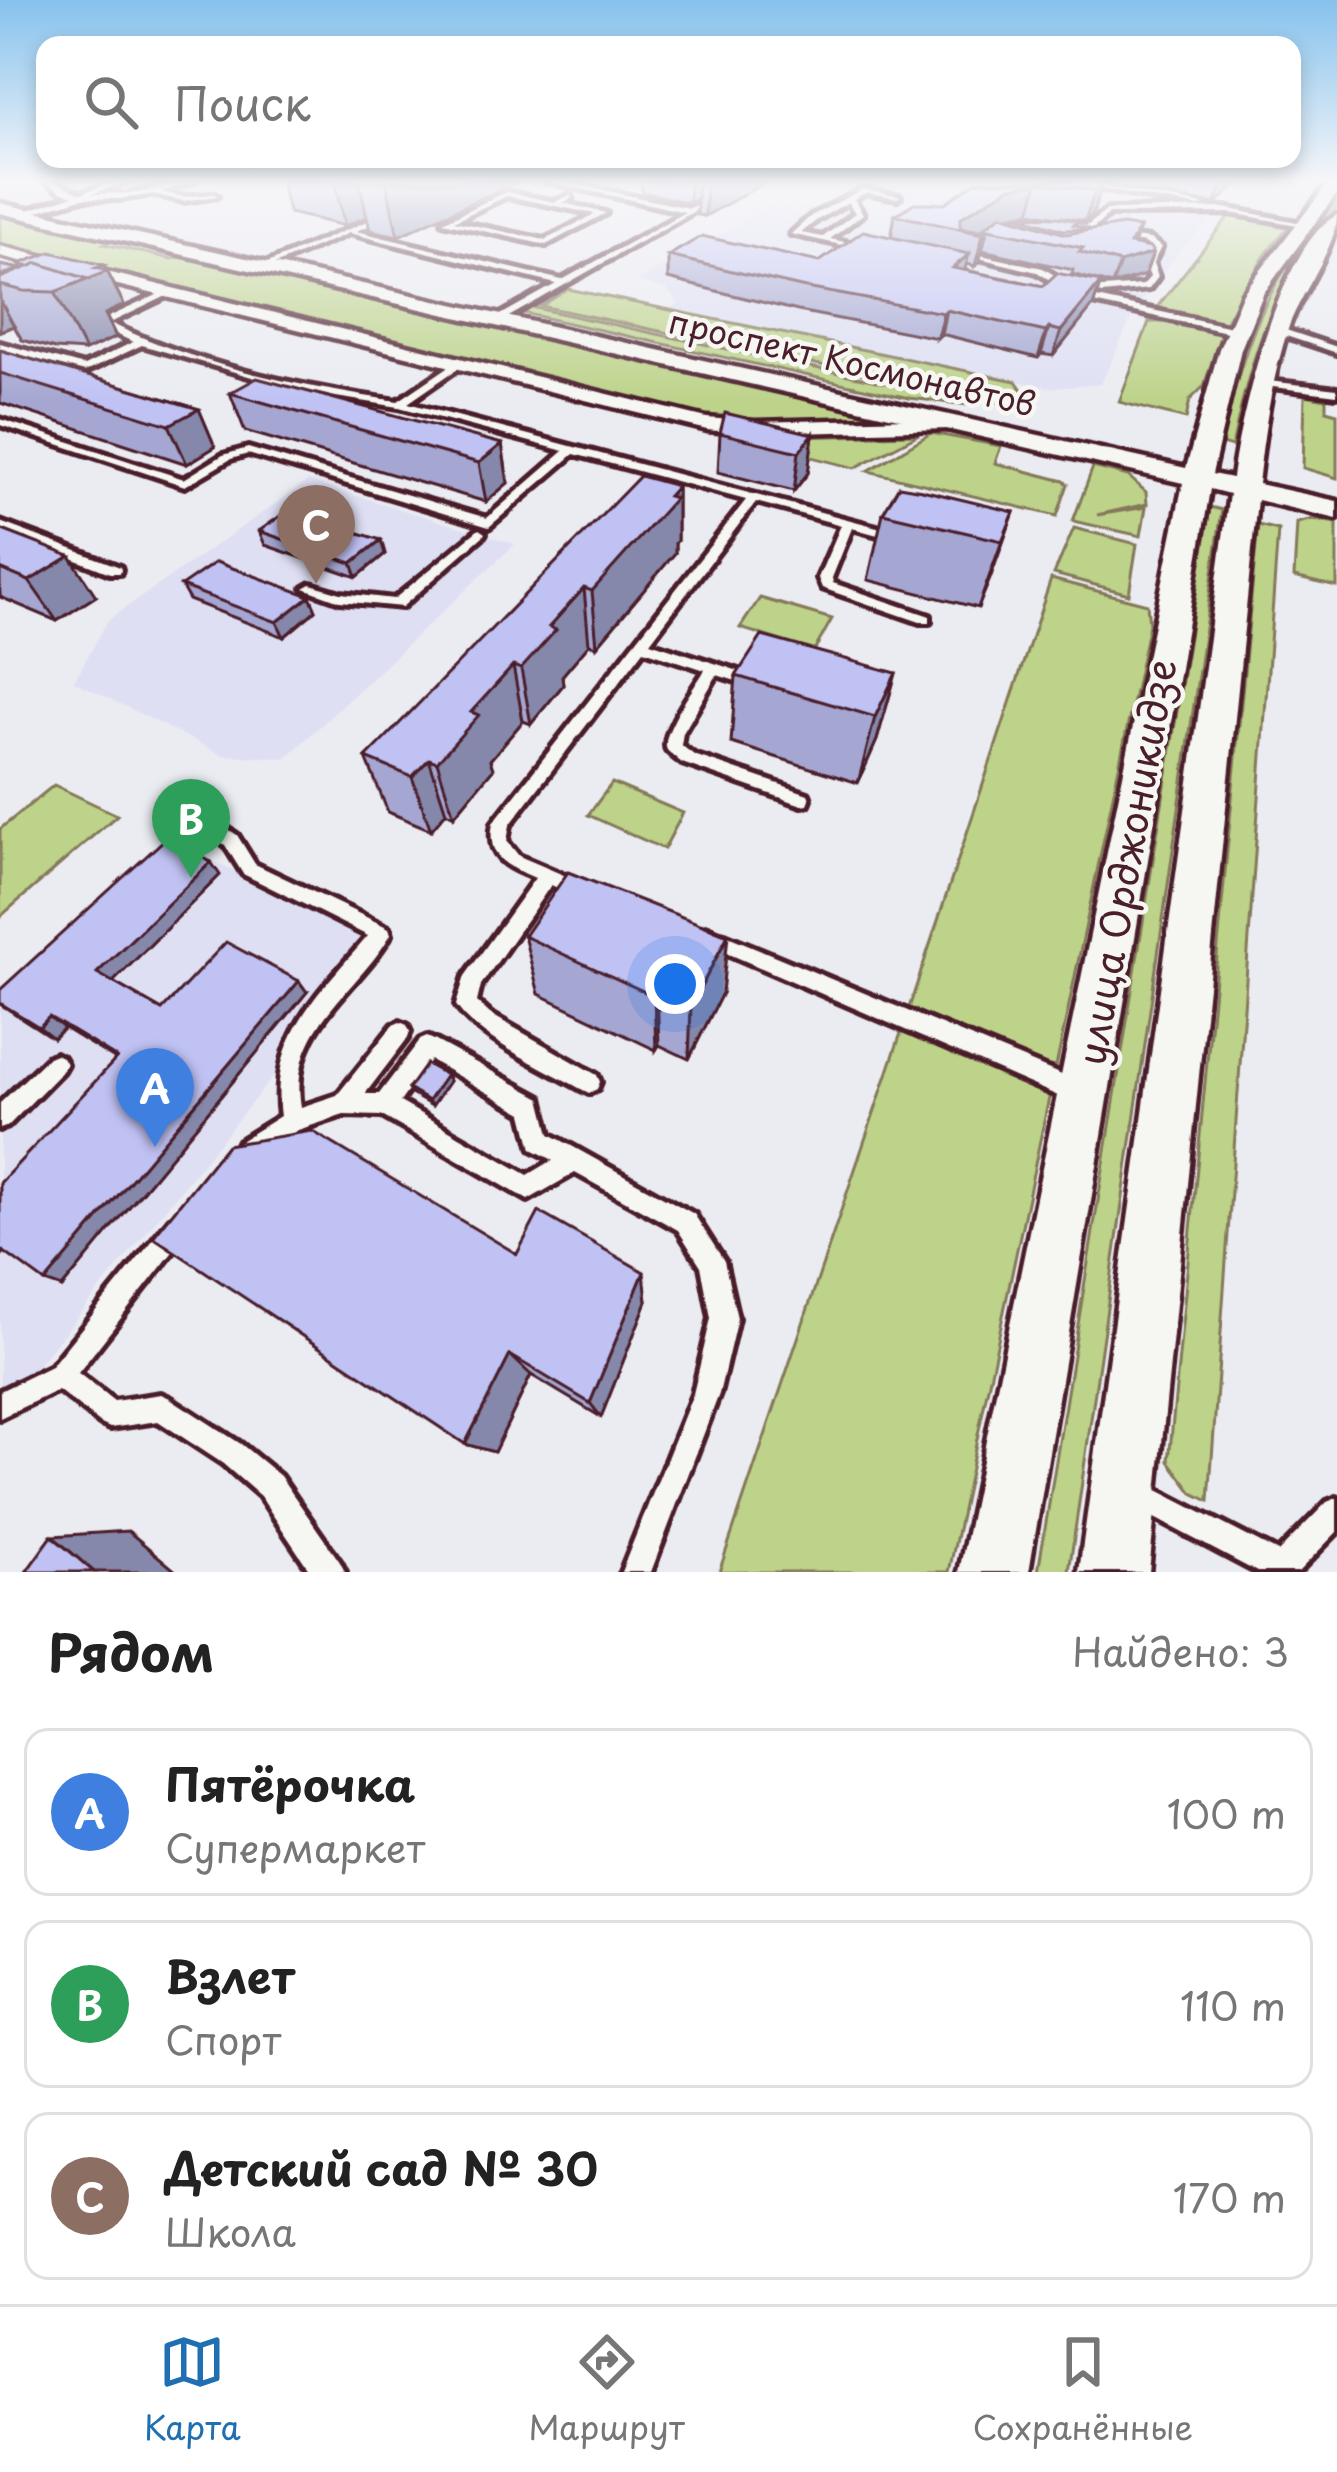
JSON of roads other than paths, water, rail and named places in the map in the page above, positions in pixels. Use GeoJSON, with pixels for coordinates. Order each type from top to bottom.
{"type":"FeatureCollection","features":[{"type":"Feature","properties":{"kind":"street"},"geometry":{"type":"LineString","coordinates":[[18,254],[722,426],[950,423]]}},
{"type":"Feature","properties":{"kind":"street","name":"проспект Космонавтов"},"geometry":{"type":"LineString","coordinates":[[219,254],[1221,476],[1337,510]]}},
{"type":"Feature","properties":{"kind":"street","name":"улица Орджоникидзе"},"geometry":{"type":"LineString","coordinates":[[1114,1572],[1236,331],[1253,293],[1281,254]]}},
{"type":"Feature","properties":{"kind":"street","name":"улица Орджоникидзе"},"geometry":{"type":"LineString","coordinates":[[994,1572],[1084,1096],[1221,476],[1260,383],[1274,329],[1318,254]]}},
{"type":"Feature","properties":{"kind":"street","name":"проспект Космонавтов"},"geometry":{"type":"LineString","coordinates":[[502,317],[950,423],[1221,476],[1337,493]]}},
{"type":"Feature","properties":{"kind":"lane"},"geometry":{"type":"LineString","coordinates":[[267,265],[292,254]]}},
{"type":"Feature","properties":{"kind":"lane"},"geometry":{"type":"LineString","coordinates":[[444,254],[562,283]]}},
{"type":"Feature","properties":{"kind":"lane"},"geometry":{"type":"LineString","coordinates":[[502,317],[614,254]]}},
{"type":"Feature","properties":{"kind":"lane"},"geometry":{"type":"LineString","coordinates":[[943,266],[960,254]]}},
{"type":"Feature","properties":{"kind":"lane"},"geometry":{"type":"LineString","coordinates":[[968,254],[1040,270],[1055,280],[1102,291],[1137,290],[1151,282],[1149,263],[1156,254]]}},
{"type":"Feature","properties":{"kind":"lane"},"geometry":{"type":"LineString","coordinates":[[1050,290],[1236,331]]}},
{"type":"Feature","properties":{"kind":"lane"},"geometry":{"type":"LineString","coordinates":[[105,322],[171,292]]}},
{"type":"Feature","properties":{"kind":"lane"},"geometry":{"type":"LineString","coordinates":[[84,318],[105,322],[141,342],[356,400],[400,404],[905,538]]}},
{"type":"Feature","properties":{"kind":"lane"},"geometry":{"type":"LineString","coordinates":[[1274,329],[1337,350]]}},
{"type":"Feature","properties":{"kind":"lane"},"geometry":{"type":"LineString","coordinates":[[0,344],[14,336]]}},
{"type":"Feature","properties":{"kind":"lane"},"geometry":{"type":"LineString","coordinates":[[0,344],[85,369],[141,342]]}},
{"type":"Feature","properties":{"kind":"lane"},"geometry":{"type":"LineString","coordinates":[[0,374],[33,356]]}},
{"type":"Feature","properties":{"kind":"lane"},"geometry":{"type":"LineString","coordinates":[[400,404],[460,363]]}},
{"type":"Feature","properties":{"kind":"lane"},"geometry":{"type":"LineString","coordinates":[[237,391],[265,375]]}},
{"type":"Feature","properties":{"kind":"lane"},"geometry":{"type":"LineString","coordinates":[[1260,383],[1337,392]]}},
{"type":"Feature","properties":{"kind":"lane"},"geometry":{"type":"LineString","coordinates":[[2,424],[185,483],[227,457],[248,451],[489,523],[571,451]]}},
{"type":"Feature","properties":{"kind":"lane"},"geometry":{"type":"LineString","coordinates":[[603,899],[513,861],[498,842],[502,824],[753,499]]}},
{"type":"Feature","properties":{"kind":"lane"},"geometry":{"type":"LineString","coordinates":[[848,524],[825,578],[827,585],[925,619]]}},
{"type":"Feature","properties":{"kind":"lane"},"geometry":{"type":"LineString","coordinates":[[0,526],[115,570]]}},
{"type":"Feature","properties":{"kind":"lane"},"geometry":{"type":"LineString","coordinates":[[311,588],[362,602],[397,604],[479,533]]}},
{"type":"Feature","properties":{"kind":"lane"},"geometry":{"type":"LineString","coordinates":[[642,644],[765,685]]}},
{"type":"Feature","properties":{"kind":"lane"},"geometry":{"type":"LineString","coordinates":[[712,671],[675,733],[673,747],[688,759],[802,799]]}},
{"type":"Feature","properties":{"kind":"lane"},"geometry":{"type":"LineString","coordinates":[[187,809],[231,840],[249,869],[382,934],[304,1030],[287,1062],[284,1092],[292,1121]]}},
{"type":"Feature","properties":{"kind":"lane"},"geometry":{"type":"LineString","coordinates":[[547,876],[472,982],[466,1005],[483,1021],[589,1082]]}},
{"type":"Feature","properties":{"kind":"lane"},"geometry":{"type":"LineString","coordinates":[[679,927],[1084,1096]]}},
{"type":"Feature","properties":{"kind":"lane"},"geometry":{"type":"LineString","coordinates":[[344,1104],[400,1032]]}},
{"type":"Feature","properties":{"kind":"lane"},"geometry":{"type":"LineString","coordinates":[[383,1105],[427,1047],[533,1106],[540,1141],[686,1222],[712,1261],[724,1318],[706,1394],[636,1572]]}},
{"type":"Feature","properties":{"kind":"lane"},"geometry":{"type":"LineString","coordinates":[[0,1118],[55,1064]]}},
{"type":"Feature","properties":{"kind":"lane"},"geometry":{"type":"LineString","coordinates":[[232,1158],[292,1121],[344,1104],[383,1105],[528,1188],[576,1160]]}},
{"type":"Feature","properties":{"kind":"lane"},"geometry":{"type":"LineString","coordinates":[[0,1405],[60,1375],[189,1212]]}},
{"type":"Feature","properties":{"kind":"lane"},"geometry":{"type":"LineString","coordinates":[[60,1375],[110,1414],[161,1407],[218,1445],[272,1487],[314,1566]]}},
{"type":"Feature","properties":{"kind":"lane"},"geometry":{"type":"LineString","coordinates":[[1125,1487],[1281,1569],[1337,1511]]}},
{"type":"Feature","properties":{"kind":"place","name":"Детский сад № 30"},"geometry":{"type":"Point","coordinates":[316,584]}},
{"type":"Feature","properties":{"kind":"place","name":"Взлет"},"geometry":{"type":"Point","coordinates":[191,878]}},
{"type":"Feature","properties":{"kind":"place","name":"Пятёрочка"},"geometry":{"type":"Point","coordinates":[155,1147]}}]}
